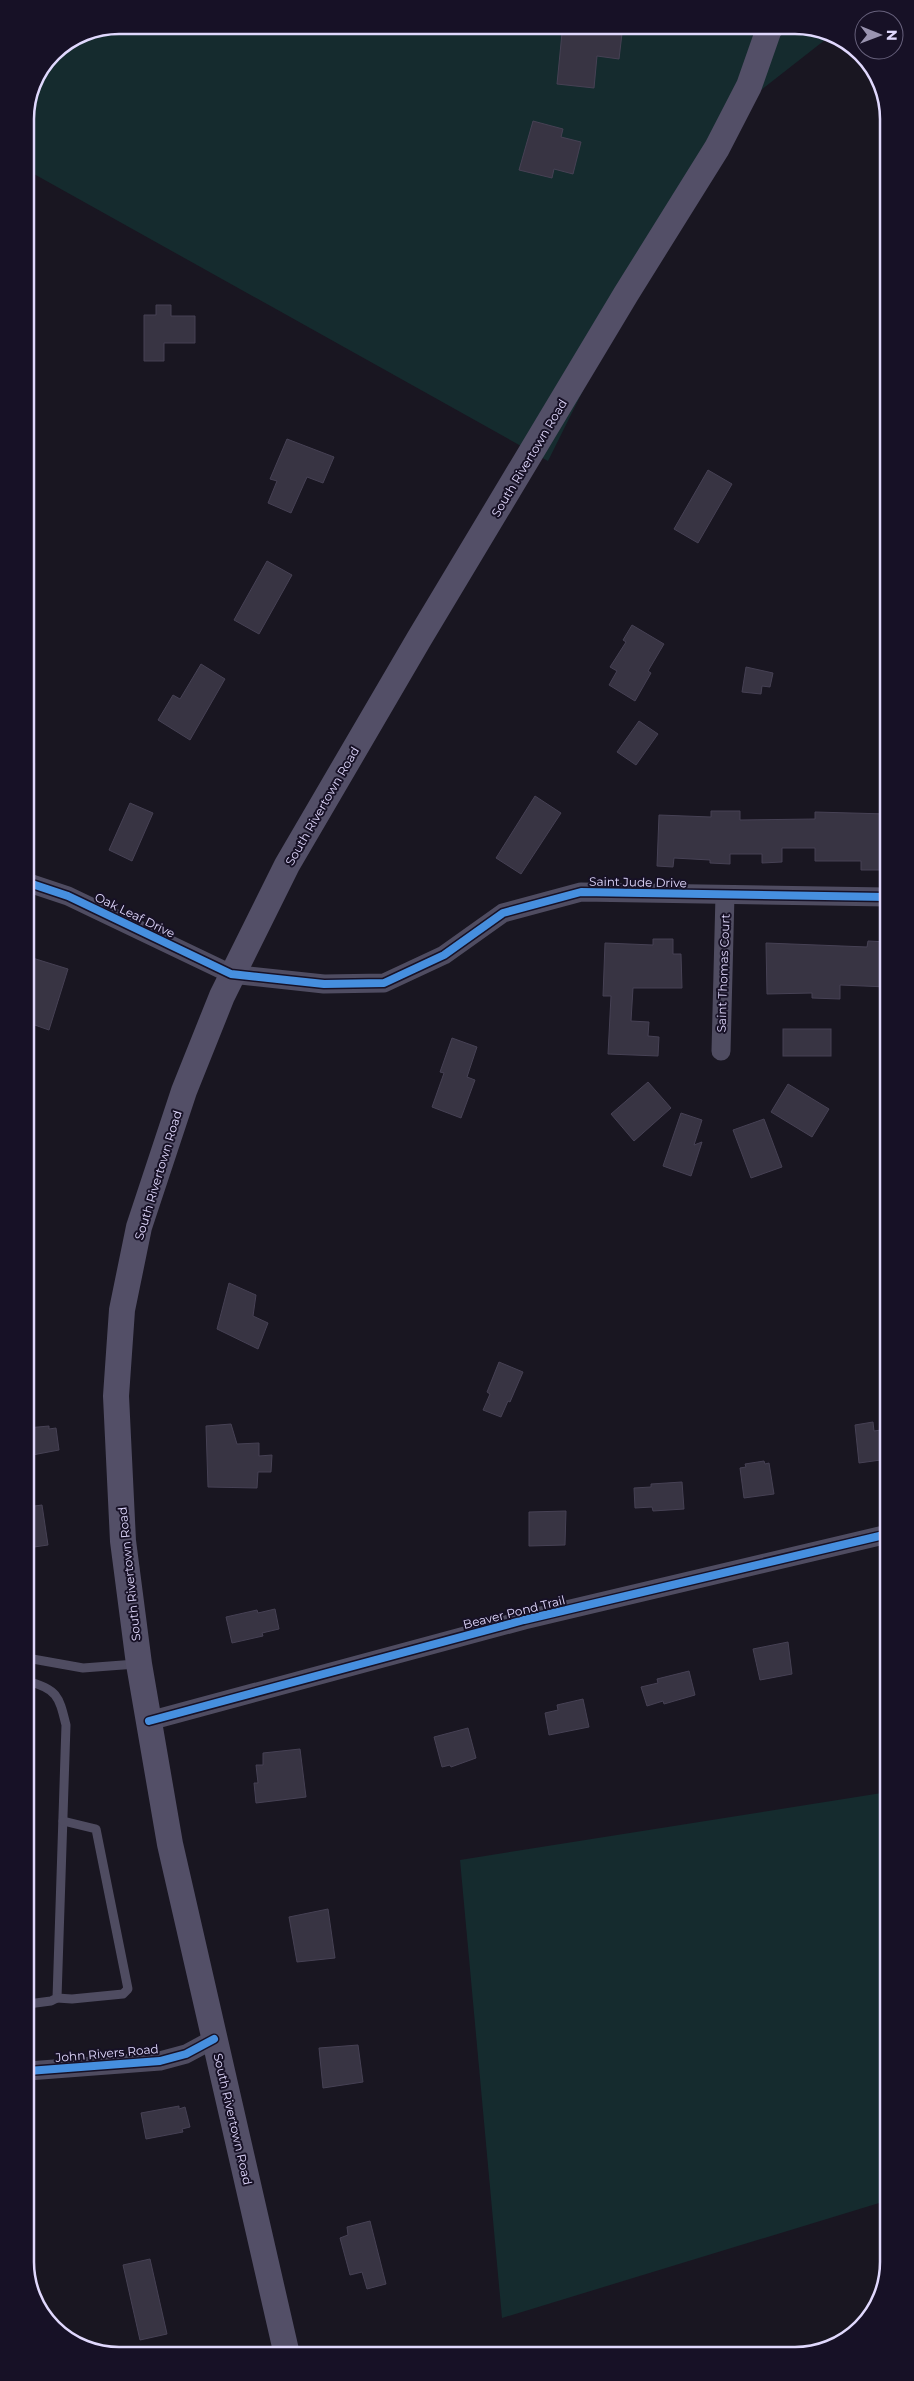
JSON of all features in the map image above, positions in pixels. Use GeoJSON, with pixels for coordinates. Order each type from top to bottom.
{"type":"FeatureCollection","features":[{"type":"Feature","properties":{"kind":"main road","name":"South Rivertown Road"},"geometry":{"type":"LineString","coordinates":[[285,2347],[170,1844],[138,1664],[123,1541],[116,1396],[122,1310],[140,1227],[156,1176],[184,1091],[231,974],[287,865],[419,639],[626,294],[717,148],[749,86],[768,34]]}},
{"type":"Feature","properties":{"kind":"street","name":"Oak Leaf Drive"},"geometry":{"type":"LineString","coordinates":[[34,885],[68,896],[231,974]]}},
{"type":"Feature","properties":{"kind":"street","name":"Saint Jude Drive"},"geometry":{"type":"LineString","coordinates":[[231,974],[324,984],[384,983],[444,955],[503,913],[581,892],[880,898]]}},
{"type":"Feature","properties":{"kind":"street","name":"Saint Thomas Court"},"geometry":{"type":"LineString","coordinates":[[721,1051],[725,895]]}},
{"type":"Feature","properties":{"kind":"street","name":"Beaver Pond Trail"},"geometry":{"type":"LineString","coordinates":[[149,1721],[524,1620],[880,1536]]}},
{"type":"Feature","properties":{"kind":"street","name":"John Rivers Road"},"geometry":{"type":"LineString","coordinates":[[34,2071],[160,2061],[186,2054],[214,2039]]}},
{"type":"Feature","properties":{"kind":"lane"},"geometry":{"type":"LineString","coordinates":[[34,1659],[83,1668],[138,1664]]}},
{"type":"Feature","properties":{"kind":"lane"},"geometry":{"type":"LineString","coordinates":[[34,1683],[44,1685],[59,1698],[66,1725],[57,1998]]}},
{"type":"Feature","properties":{"kind":"lane"},"geometry":{"type":"LineString","coordinates":[[34,2003],[50,2002],[57,1998],[72,1999],[123,1994],[128,1989],[96,1829],[63,1821]]}},
{"type":"Feature","properties":{"kind":"green space"},"geometry":{"type":"Polygon","coordinates":[[[118,34],[801,34],[826,39],[714,127],[548,461],[34,174],[35,102],[40,86],[48,71],[71,48],[86,40],[102,35],[118,34]]]}},
{"type":"Feature","properties":{"kind":"green space"},"geometry":{"type":"Polygon","coordinates":[[[880,1793],[880,2203],[502,2318],[460,1860],[880,1793]]]}},
{"type":"Feature","properties":{"kind":"building"},"geometry":{"type":"Polygon","coordinates":[[[562,34],[622,34],[619,59],[597,56],[594,88],[557,84],[562,34]]]}},
{"type":"Feature","properties":{"kind":"building"},"geometry":{"type":"Polygon","coordinates":[[[533,121],[563,129],[561,137],[581,142],[573,174],[554,169],[552,178],[519,170],[533,121]]]}},
{"type":"Feature","properties":{"kind":"building"},"geometry":{"type":"Polygon","coordinates":[[[156,305],[171,305],[171,316],[195,316],[195,343],[164,343],[164,361],[144,361],[144,315],[156,315],[156,305]]]}},
{"type":"Feature","properties":{"kind":"building"},"geometry":{"type":"Polygon","coordinates":[[[287,439],[334,457],[323,483],[307,477],[291,513],[268,503],[277,481],[270,479],[287,439]]]}},
{"type":"Feature","properties":{"kind":"building"},"geometry":{"type":"Polygon","coordinates":[[[708,470],[732,484],[698,543],[674,529],[708,470]]]}},
{"type":"Feature","properties":{"kind":"building"},"geometry":{"type":"Polygon","coordinates":[[[267,561],[292,575],[259,634],[234,620],[267,561]]]}},
{"type":"Feature","properties":{"kind":"building"},"geometry":{"type":"Polygon","coordinates":[[[632,625],[664,644],[648,671],[651,673],[635,701],[609,685],[617,671],[610,667],[626,642],[623,640],[632,625]]]}},
{"type":"Feature","properties":{"kind":"building"},"geometry":{"type":"Polygon","coordinates":[[[201,664],[225,679],[190,740],[158,720],[173,695],[180,699],[201,664]]]}},
{"type":"Feature","properties":{"kind":"building"},"geometry":{"type":"Polygon","coordinates":[[[746,667],[773,673],[770,687],[762,686],[761,694],[742,692],[746,667]]]}},
{"type":"Feature","properties":{"kind":"building"},"geometry":{"type":"Polygon","coordinates":[[[639,721],[658,734],[636,765],[617,752],[639,721]]]}},
{"type":"Feature","properties":{"kind":"building"},"geometry":{"type":"Polygon","coordinates":[[[535,796],[561,813],[521,874],[496,858],[535,796]]]}},
{"type":"Feature","properties":{"kind":"building"},"geometry":{"type":"Polygon","coordinates":[[[130,803],[153,813],[132,861],[109,850],[130,803]]]}},
{"type":"Feature","properties":{"kind":"building"},"geometry":{"type":"Polygon","coordinates":[[[711,811],[740,811],[740,820],[815,819],[815,812],[880,814],[880,870],[861,870],[861,861],[815,861],[815,848],[782,848],[782,862],[762,863],[762,854],[730,854],[730,864],[710,863],[710,860],[674,858],[673,867],[657,866],[659,815],[711,817],[711,811]]]}},
{"type":"Feature","properties":{"kind":"building"},"geometry":{"type":"Polygon","coordinates":[[[653,939],[673,939],[673,954],[681,954],[682,988],[633,988],[631,1021],[649,1022],[648,1036],[659,1037],[658,1056],[608,1054],[611,996],[603,996],[605,943],[653,945],[653,939]]]}},
{"type":"Feature","properties":{"kind":"building"},"geometry":{"type":"Polygon","coordinates":[[[868,941],[880,942],[880,987],[840,985],[840,999],[812,998],[812,993],[767,994],[766,943],[867,947],[868,941]]]}},
{"type":"Feature","properties":{"kind":"building"},"geometry":{"type":"Polygon","coordinates":[[[34,958],[68,969],[49,1030],[34,1025],[34,958]]]}},
{"type":"Feature","properties":{"kind":"building"},"geometry":{"type":"Polygon","coordinates":[[[783,1029],[831,1029],[831,1056],[783,1056],[783,1029]]]}},
{"type":"Feature","properties":{"kind":"building"},"geometry":{"type":"Polygon","coordinates":[[[452,1038],[477,1047],[467,1077],[475,1080],[461,1118],[432,1107],[444,1073],[440,1072],[452,1038]]]}},
{"type":"Feature","properties":{"kind":"building"},"geometry":{"type":"Polygon","coordinates":[[[648,1082],[671,1108],[634,1141],[611,1114],[648,1082]]]}},
{"type":"Feature","properties":{"kind":"building"},"geometry":{"type":"Polygon","coordinates":[[[788,1084],[829,1109],[812,1137],[771,1112],[788,1084]]]}},
{"type":"Feature","properties":{"kind":"building"},"geometry":{"type":"Polygon","coordinates":[[[681,1113],[702,1120],[694,1145],[702,1142],[691,1176],[663,1166],[681,1113]]]}},
{"type":"Feature","properties":{"kind":"building"},"geometry":{"type":"Polygon","coordinates":[[[764,1119],[782,1167],[751,1178],[733,1130],[764,1119]]]}},
{"type":"Feature","properties":{"kind":"building"},"geometry":{"type":"Polygon","coordinates":[[[229,1283],[256,1295],[253,1316],[268,1323],[258,1349],[217,1329],[229,1283]]]}},
{"type":"Feature","properties":{"kind":"building"},"geometry":{"type":"Polygon","coordinates":[[[499,1362],[523,1372],[501,1417],[483,1410],[490,1394],[487,1392],[499,1362]]]}},
{"type":"Feature","properties":{"kind":"building"},"geometry":{"type":"Polygon","coordinates":[[[873,1422],[874,1431],[880,1430],[880,1460],[859,1463],[855,1425],[873,1422]]]}},
{"type":"Feature","properties":{"kind":"building"},"geometry":{"type":"Polygon","coordinates":[[[231,1424],[237,1444],[259,1443],[259,1456],[272,1455],[271,1472],[258,1472],[257,1488],[208,1487],[206,1426],[231,1424]]]}},
{"type":"Feature","properties":{"kind":"building"},"geometry":{"type":"Polygon","coordinates":[[[49,1426],[49,1429],[56,1428],[59,1450],[34,1455],[34,1427],[49,1426]]]}},
{"type":"Feature","properties":{"kind":"building"},"geometry":{"type":"Polygon","coordinates":[[[764,1461],[765,1464],[769,1463],[774,1494],[744,1498],[740,1468],[746,1467],[745,1464],[764,1461]]]}},
{"type":"Feature","properties":{"kind":"building"},"geometry":{"type":"Polygon","coordinates":[[[682,1482],[684,1509],[653,1511],[652,1507],[635,1508],[634,1488],[651,1487],[651,1484],[682,1482]]]}},
{"type":"Feature","properties":{"kind":"building"},"geometry":{"type":"Polygon","coordinates":[[[42,1505],[48,1545],[34,1547],[34,1506],[42,1505]]]}},
{"type":"Feature","properties":{"kind":"building"},"geometry":{"type":"Polygon","coordinates":[[[566,1511],[565,1545],[529,1546],[529,1512],[566,1511]]]}},
{"type":"Feature","properties":{"kind":"building"},"geometry":{"type":"Polygon","coordinates":[[[275,1609],[279,1629],[262,1633],[263,1636],[232,1643],[226,1617],[257,1610],[258,1613],[275,1609]]]}},
{"type":"Feature","properties":{"kind":"building"},"geometry":{"type":"Polygon","coordinates":[[[788,1642],[792,1674],[760,1680],[753,1649],[788,1642]]]}},
{"type":"Feature","properties":{"kind":"building"},"geometry":{"type":"Polygon","coordinates":[[[689,1671],[695,1695],[664,1704],[663,1701],[647,1706],[641,1687],[658,1683],[657,1679],[689,1671]]]}},
{"type":"Feature","properties":{"kind":"building"},"geometry":{"type":"Polygon","coordinates":[[[583,1699],[589,1727],[549,1735],[545,1713],[558,1710],[557,1705],[583,1699]]]}},
{"type":"Feature","properties":{"kind":"building"},"geometry":{"type":"Polygon","coordinates":[[[468,1728],[476,1758],[451,1767],[450,1765],[442,1767],[434,1737],[468,1728]]]}},
{"type":"Feature","properties":{"kind":"building"},"geometry":{"type":"Polygon","coordinates":[[[300,1749],[306,1797],[256,1803],[254,1783],[258,1783],[256,1765],[263,1765],[263,1753],[300,1749]]]}},
{"type":"Feature","properties":{"kind":"building"},"geometry":{"type":"Polygon","coordinates":[[[328,1909],[335,1958],[297,1962],[289,1917],[328,1909]]]}},
{"type":"Feature","properties":{"kind":"building"},"geometry":{"type":"Polygon","coordinates":[[[358,2045],[363,2082],[323,2088],[319,2048],[358,2045]]]}},
{"type":"Feature","properties":{"kind":"building"},"geometry":{"type":"Polygon","coordinates":[[[179,2106],[179,2109],[185,2107],[190,2127],[182,2129],[183,2132],[146,2139],[141,2113],[179,2106]]]}},
{"type":"Feature","properties":{"kind":"building"},"geometry":{"type":"Polygon","coordinates":[[[370,2221],[386,2284],[367,2289],[362,2272],[350,2275],[340,2238],[348,2235],[347,2227],[370,2221]]]}},
{"type":"Feature","properties":{"kind":"building"},"geometry":{"type":"Polygon","coordinates":[[[150,2259],[167,2334],[140,2340],[123,2265],[150,2259]]]}},
{"type":"Feature","properties":{"kind":"cycle path"},"geometry":{"type":"LineString","coordinates":[[34,885],[68,896],[231,974],[324,984],[384,983],[444,955],[503,913],[581,892],[880,897]]}},
{"type":"Feature","properties":{"kind":"cycle path"},"geometry":{"type":"LineString","coordinates":[[149,1721],[524,1620],[880,1536]]}},
{"type":"Feature","properties":{"kind":"cycle path"},"geometry":{"type":"LineString","coordinates":[[34,2071],[160,2061],[186,2054],[214,2039]]}}]}
